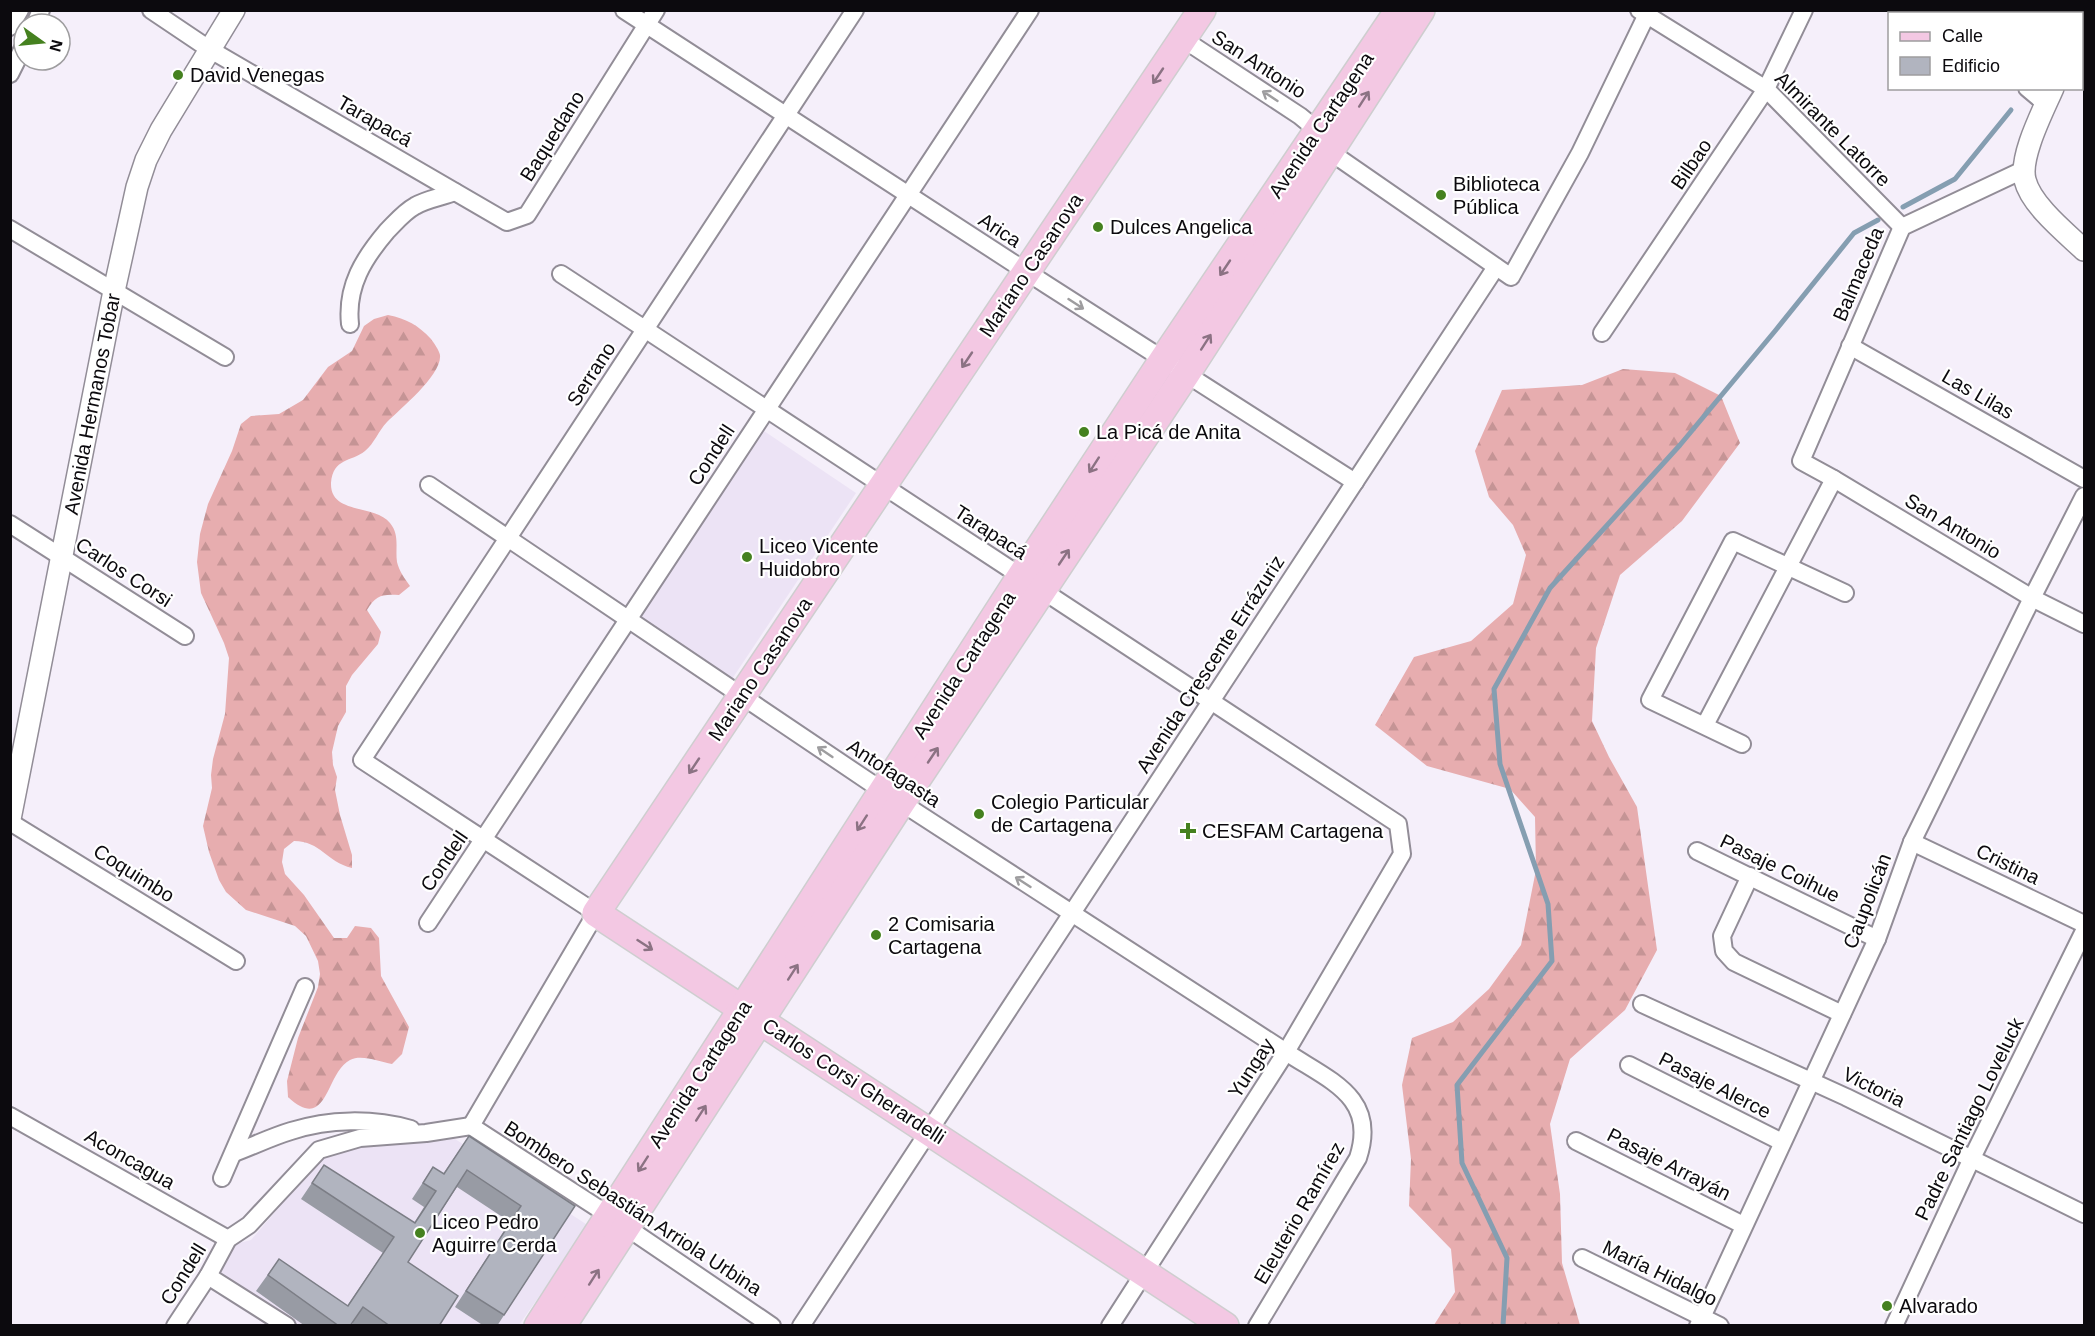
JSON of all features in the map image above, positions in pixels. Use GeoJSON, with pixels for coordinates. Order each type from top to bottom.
{"type":"FeatureCollection","features":[{"type":"Feature","properties":{"kind":"main road","name":"Mariano Casanova"},"geometry":{"type":"LineString","coordinates":[[596,913],[1202,10]]}},
{"type":"Feature","properties":{"kind":"main road","name":"Avenida Cartagena"},"geometry":{"type":"LineString","coordinates":[[1031,583],[1186,374],[1399,10]]}},
{"type":"Feature","properties":{"kind":"main road","name":"Avenida Cartagena"},"geometry":{"type":"LineString","coordinates":[[537,1326],[618,1221],[752,1015],[1031,583],[1163,360],[1421,10]]}},
{"type":"Feature","properties":{"kind":"main road","name":"Carlos Corsi Gherardelli"},"geometry":{"type":"LineString","coordinates":[[596,913],[1225,1326]]}},
{"type":"Feature","properties":{"kind":"main road","name":"Avenida Cartagena"},"geometry":{"type":"LineString","coordinates":[[562,1326],[618,1221]]}},
{"type":"Feature","properties":{"kind":"street"},"geometry":{"type":"LineString","coordinates":[[10,27],[20,10]]}},
{"type":"Feature","properties":{"kind":"street","name":"Tarapacá"},"geometry":{"type":"LineString","coordinates":[[152,10],[209,49],[455,192]]}},
{"type":"Feature","properties":{"kind":"street","name":"Avenida Hermanos Tobar"},"geometry":{"type":"LineString","coordinates":[[10,821],[136,187],[161,129],[234,10]]}},
{"type":"Feature","properties":{"kind":"street","name":"Arica"},"geometry":{"type":"LineString","coordinates":[[624,10],[1026,272],[1355,482]]}},
{"type":"Feature","properties":{"kind":"street","name":"Baquedano"},"geometry":{"type":"LineString","coordinates":[[455,192],[507,222],[527,215],[656,10]]}},
{"type":"Feature","properties":{"kind":"street","name":"Serrano"},"geometry":{"type":"LineString","coordinates":[[362,760],[855,10]]}},
{"type":"Feature","properties":{"kind":"street","name":"Condell"},"geometry":{"type":"LineString","coordinates":[[428,923],[1030,10]]}},
{"type":"Feature","properties":{"kind":"street","name":"Bilbao"},"geometry":{"type":"LineString","coordinates":[[1602,333],[1766,89],[1804,10]]}},
{"type":"Feature","properties":{"kind":"street","name":"San Antonio"},"geometry":{"type":"LineString","coordinates":[[1183,39],[1300,116],[1325,139],[1340,158],[1512,277],[1580,153],[1645,12]]}},
{"type":"Feature","properties":{"kind":"street","name":"Almirante Latorre"},"geometry":{"type":"LineString","coordinates":[[1645,12],[1766,89],[1902,227]]}},
{"type":"Feature","properties":{"kind":"street"},"geometry":{"type":"LineString","coordinates":[[2032,90],[2049,96],[2026,153],[2023,170],[2025,181],[2035,200],[2085,250]]}},
{"type":"Feature","properties":{"kind":"street","name":"Balmaceda"},"geometry":{"type":"LineString","coordinates":[[1801,461],[1902,227],[2023,170]]}},
{"type":"Feature","properties":{"kind":"street"},"geometry":{"type":"LineString","coordinates":[[350,324],[349,310],[356,279],[365,258],[395,222],[414,206],[455,192]]}},
{"type":"Feature","properties":{"kind":"street"},"geometry":{"type":"LineString","coordinates":[[10,229],[225,357]]}},
{"type":"Feature","properties":{"kind":"street","name":"Avenida Crescente Errázuriz"},"geometry":{"type":"LineString","coordinates":[[801,1326],[1496,267]]}},
{"type":"Feature","properties":{"kind":"street","name":"Tarapacá"},"geometry":{"type":"LineString","coordinates":[[561,274],[1398,824]]}},
{"type":"Feature","properties":{"kind":"street","name":"Las Lilas"},"geometry":{"type":"LineString","coordinates":[[1850,346],[2085,479]]}},
{"type":"Feature","properties":{"kind":"street","name":"San Antonio"},"geometry":{"type":"LineString","coordinates":[[1801,461],[2031,598],[2085,624]]}},
{"type":"Feature","properties":{"kind":"street"},"geometry":{"type":"LineString","coordinates":[[1705,725],[1834,479]]}},
{"type":"Feature","properties":{"kind":"street","name":"Antofagasta"},"geometry":{"type":"LineString","coordinates":[[429,486],[892,797],[1341,1089]]}},
{"type":"Feature","properties":{"kind":"street","name":"Caupolicán"},"geometry":{"type":"LineString","coordinates":[[1700,1321],[1877,939],[1912,842],[2031,598],[2085,496]]}},
{"type":"Feature","properties":{"kind":"street","name":"Carlos Corsi"},"geometry":{"type":"LineString","coordinates":[[10,524],[185,636]]}},
{"type":"Feature","properties":{"kind":"street"},"geometry":{"type":"LineString","coordinates":[[1743,744],[1650,700],[1733,541],[1845,593]]}},
{"type":"Feature","properties":{"kind":"street","name":"Carlos Corsi Gherardelli"},"geometry":{"type":"LineString","coordinates":[[362,760],[596,913]]}},
{"type":"Feature","properties":{"kind":"street","name":"Coquimbo"},"geometry":{"type":"LineString","coordinates":[[10,821],[236,961]]}},
{"type":"Feature","properties":{"kind":"street","name":"Yungay"},"geometry":{"type":"LineString","coordinates":[[1110,1326],[1286,1052],[1402,854],[1398,824]]}},
{"type":"Feature","properties":{"kind":"street","name":"Cristina"},"geometry":{"type":"LineString","coordinates":[[1912,842],[2085,924]]}},
{"type":"Feature","properties":{"kind":"street","name":"Pasaje Coihue"},"geometry":{"type":"LineString","coordinates":[[1697,851],[1877,939]]}},
{"type":"Feature","properties":{"kind":"street"},"geometry":{"type":"LineString","coordinates":[[1750,876],[1722,936],[1724,951],[1734,962],[1842,1014]]}},
{"type":"Feature","properties":{"kind":"street","name":"Mariano Casanova"},"geometry":{"type":"LineString","coordinates":[[471,1126],[596,913]]}},
{"type":"Feature","properties":{"kind":"street","name":"Padre Santiago Loveluck"},"geometry":{"type":"LineString","coordinates":[[1894,1326],[1972,1158],[2085,931]]}},
{"type":"Feature","properties":{"kind":"street"},"geometry":{"type":"LineString","coordinates":[[222,1178],[305,987]]}},
{"type":"Feature","properties":{"kind":"street","name":"Victoria"},"geometry":{"type":"LineString","coordinates":[[1642,1004],[1811,1081],[2085,1214]]}},
{"type":"Feature","properties":{"kind":"street","name":"Pasaje Alerce"},"geometry":{"type":"LineString","coordinates":[[1629,1065],[1782,1142]]}},
{"type":"Feature","properties":{"kind":"street","name":"Eleuterio Ramírez"},"geometry":{"type":"LineString","coordinates":[[1257,1326],[1358,1158],[1363,1137],[1362,1119],[1355,1103],[1341,1089]]}},
{"type":"Feature","properties":{"kind":"street","name":"Aconcagua"},"geometry":{"type":"LineString","coordinates":[[10,1116],[228,1239]]}},
{"type":"Feature","properties":{"kind":"street"},"geometry":{"type":"LineString","coordinates":[[234,1153],[293,1130],[332,1122],[389,1124],[426,1133]]}},
{"type":"Feature","properties":{"kind":"street","name":"Condell"},"geometry":{"type":"LineString","coordinates":[[175,1326],[208,1276],[228,1239],[249,1225],[276,1199],[319,1150],[360,1138],[426,1133],[471,1126]]}},
{"type":"Feature","properties":{"kind":"street","name":"Bombero Sebastián Arriola Urbina"},"geometry":{"type":"LineString","coordinates":[[471,1126],[618,1221],[772,1326]]}},
{"type":"Feature","properties":{"kind":"street","name":"Pasaje Arrayán"},"geometry":{"type":"LineString","coordinates":[[1576,1141],[1743,1225]]}},
{"type":"Feature","properties":{"kind":"street","name":"María Hidalgo"},"geometry":{"type":"LineString","coordinates":[[1582,1258],[1700,1321],[1720,1326]]}},
{"type":"Feature","properties":{"kind":"street"},"geometry":{"type":"LineString","coordinates":[[208,1276],[286,1326]]}},
{"type":"Feature","properties":{"kind":"shaded area","name":"Liceo Vicente Huidobro"},"geometry":{"type":"Polygon","coordinates":[[[764,431],[856,493],[730,682],[638,621],[764,431]]]}},
{"type":"Feature","properties":{"kind":"shaded area","name":"Liceo Pedro Aguirre Cerda"},"geometry":{"type":"Polygon","coordinates":[[[452,1137],[589,1226],[519,1325],[300,1325],[217,1275],[227,1246],[251,1240],[325,1154],[370,1143],[452,1137]]]}},
{"type":"Feature","properties":{"kind":"green space"},"geometry":{"type":"Polygon","coordinates":[[[388,315],[412,323],[426,334],[439,351],[439,363],[428,381],[387,422],[368,448],[335,469],[331,483],[333,493],[345,505],[374,513],[390,523],[396,537],[398,565],[410,586],[399,595],[384,595],[377,598],[367,610],[381,632],[378,644],[352,675],[346,686],[346,712],[338,726],[332,752],[337,777],[335,790],[352,855],[352,868],[336,861],[311,844],[294,841],[284,849],[282,862],[285,874],[304,895],[334,938],[347,938],[355,926],[371,928],[379,938],[381,976],[409,1027],[402,1054],[392,1064],[365,1058],[350,1060],[335,1076],[319,1105],[311,1109],[301,1107],[288,1097],[287,1081],[298,1038],[318,987],[320,974],[318,961],[306,936],[295,926],[246,910],[226,892],[209,852],[203,826],[212,788],[213,759],[225,714],[229,658],[201,593],[197,562],[200,534],[208,504],[232,451],[241,424],[251,416],[279,414],[303,400],[328,367],[352,351],[364,326],[374,319],[388,315]]]}},
{"type":"Feature","properties":{"kind":"green space"},"geometry":{"type":"Polygon","coordinates":[[[1623,369],[1675,373],[1721,396],[1740,443],[1682,521],[1620,575],[1596,648],[1592,721],[1637,807],[1657,950],[1625,1010],[1570,1059],[1550,1124],[1560,1194],[1562,1263],[1580,1325],[1434,1325],[1455,1292],[1451,1249],[1409,1206],[1411,1159],[1402,1085],[1412,1038],[1453,1022],[1489,989],[1521,945],[1536,870],[1535,817],[1510,789],[1427,766],[1375,725],[1414,657],[1471,641],[1513,604],[1526,555],[1513,525],[1489,497],[1475,451],[1502,390],[1582,385],[1623,369]]]}},
{"type":"Feature","properties":{"kind":"building"},"geometry":{"type":"Polygon","coordinates":[[[469,1136],[575,1206],[504,1315],[466,1291],[521,1206],[467,1170],[408,1262],[458,1296],[439,1326],[390,1326],[363,1307],[350,1326],[339,1326],[268,1275],[279,1259],[348,1306],[394,1237],[312,1183],[324,1165],[415,1223],[436,1191],[423,1183],[433,1167],[444,1174],[469,1136]]]}},
{"type":"Feature","properties":{"kind":"waterway"},"geometry":{"type":"LineString","coordinates":[[1903,207],[1955,179],[2011,110]]}},
{"type":"Feature","properties":{"kind":"waterway"},"geometry":{"type":"LineString","coordinates":[[1503,1326],[1507,1258],[1462,1163],[1457,1085],[1552,961],[1548,904],[1500,764],[1494,689],[1550,588],[1680,445],[1854,233],[1878,220]]}},
{"type":"Feature","properties":{"kind":"place","name":"David Venegas"},"geometry":{"type":"Point","coordinates":[178,75]}},
{"type":"Feature","properties":{"kind":"place","name":"Biblioteca Pública"},"geometry":{"type":"Point","coordinates":[1441,195]}},
{"type":"Feature","properties":{"kind":"place","name":"Dulces Angelica"},"geometry":{"type":"Point","coordinates":[1098,227]}},
{"type":"Feature","properties":{"kind":"place","name":"La Picá de Anita"},"geometry":{"type":"Point","coordinates":[1084,432]}},
{"type":"Feature","properties":{"kind":"place","name":"Liceo Vicente Huidobro"},"geometry":{"type":"Point","coordinates":[747,557]}},
{"type":"Feature","properties":{"kind":"place","name":"Colegio Particular de Cartagena"},"geometry":{"type":"Point","coordinates":[979,814]}},
{"type":"Feature","properties":{"kind":"place","name":"CESFAM Cartagena"},"geometry":{"type":"Point","coordinates":[1188,831]}},
{"type":"Feature","properties":{"kind":"place","name":"2 Comisaria Cartagena"},"geometry":{"type":"Point","coordinates":[876,935]}},
{"type":"Feature","properties":{"kind":"place","name":"Liceo Pedro Aguirre Cerda"},"geometry":{"type":"Point","coordinates":[420,1233]}},
{"type":"Feature","properties":{"kind":"place","name":"Alvarado"},"geometry":{"type":"Point","coordinates":[1887,1306]}}]}
